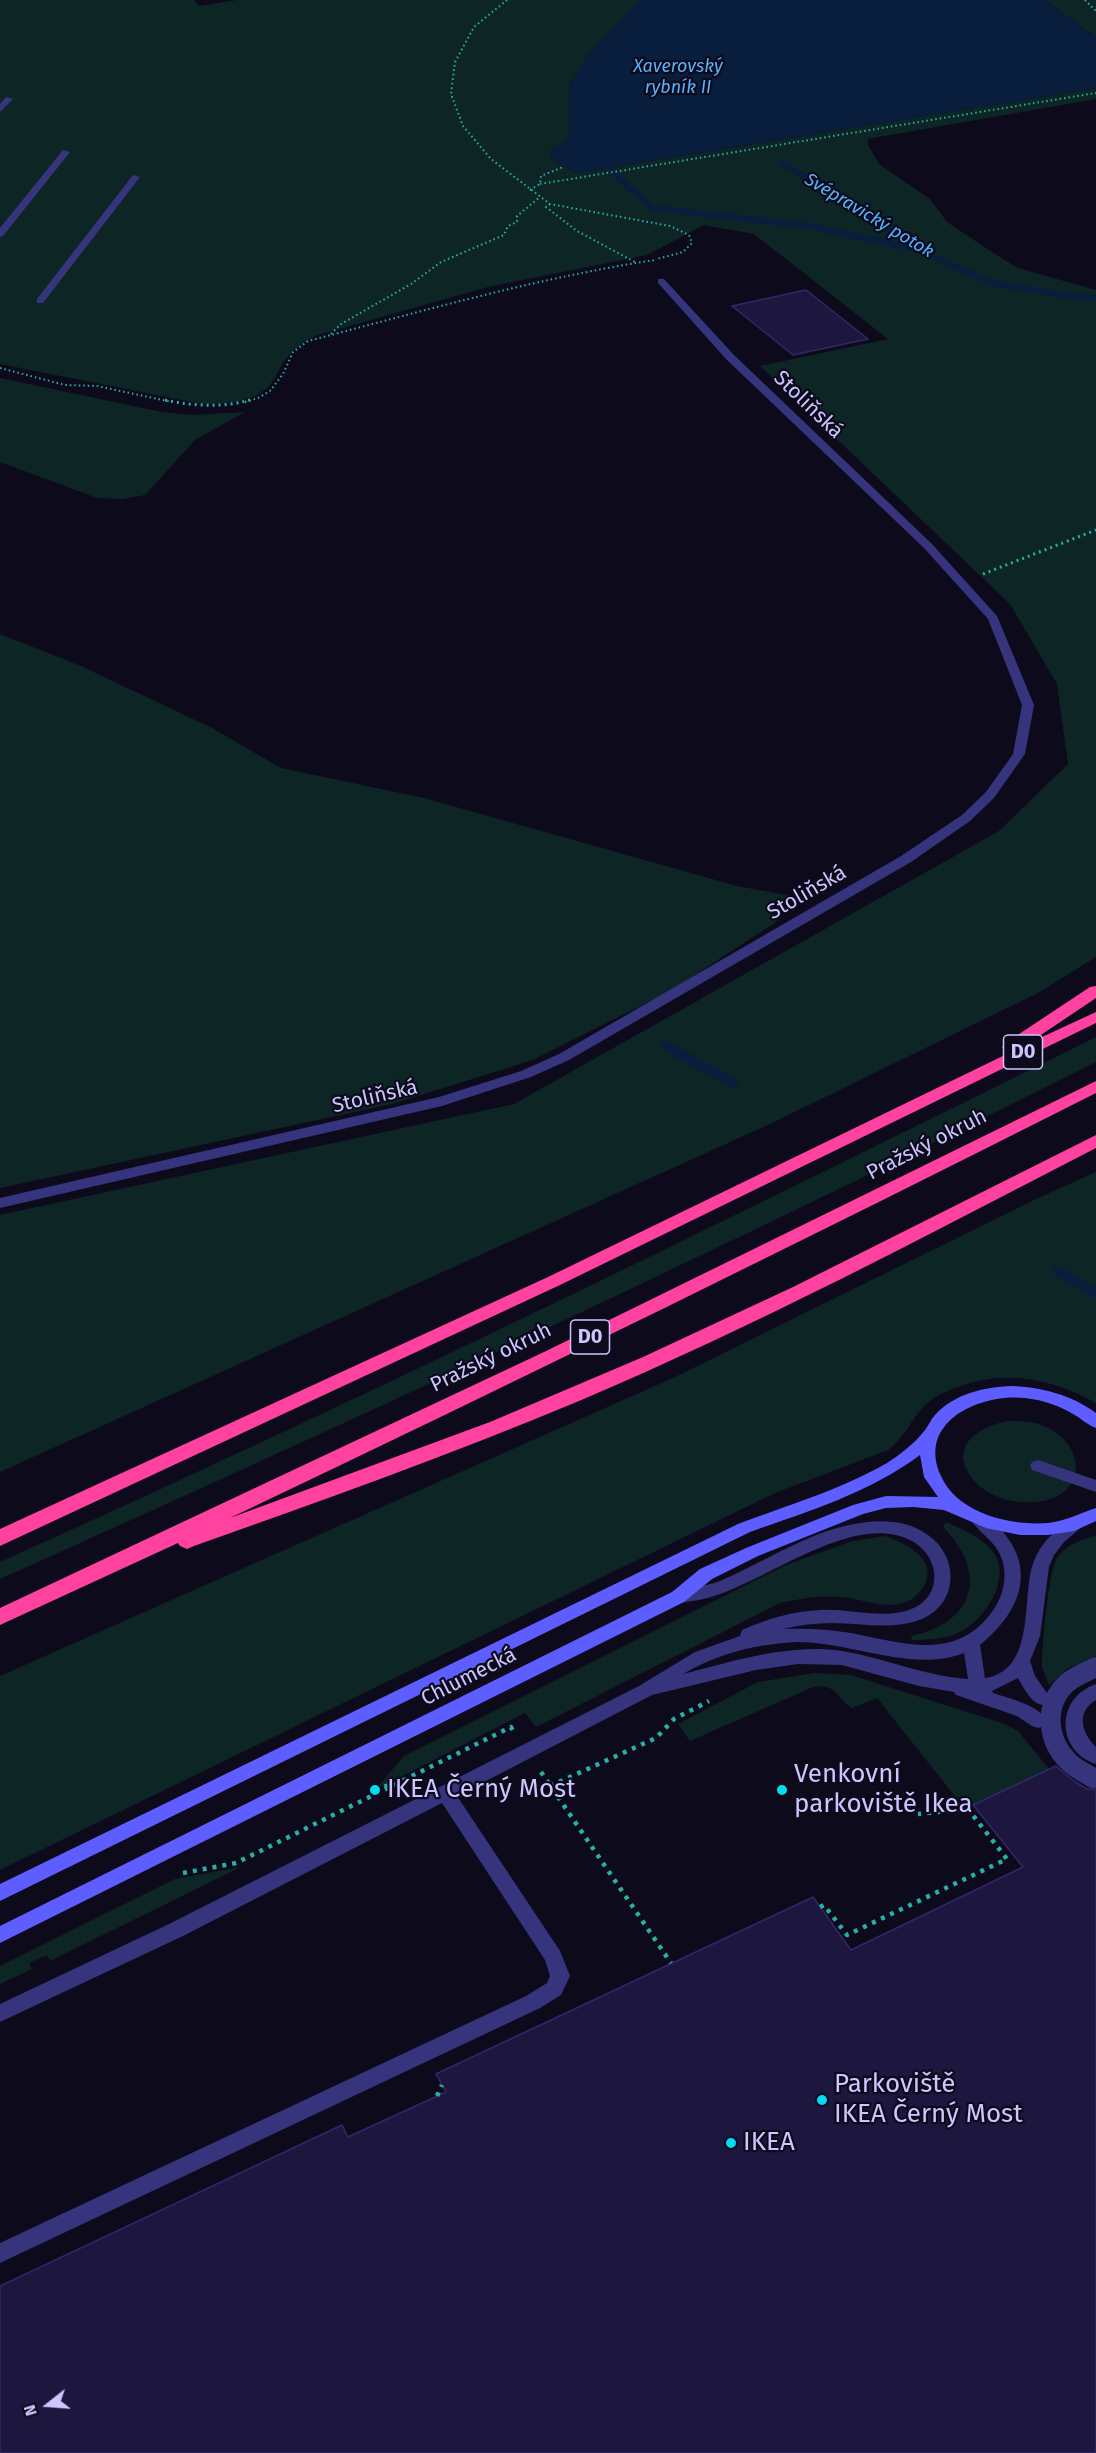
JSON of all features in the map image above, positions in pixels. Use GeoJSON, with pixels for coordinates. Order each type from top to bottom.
{"type":"FeatureCollection","features":[{"type":"Feature","properties":{"kind":"highway"},"geometry":{"type":"LineString","coordinates":[[951,1088],[1096,992]]}},
{"type":"Feature","properties":{"kind":"highway","name":"Pražský okruh"},"geometry":{"type":"LineString","coordinates":[[0,1538],[554,1281],[1096,1017]]}},
{"type":"Feature","properties":{"kind":"highway","name":"Pražský okruh"},"geometry":{"type":"LineString","coordinates":[[0,1617],[509,1376],[871,1200],[1096,1086]]}},
{"type":"Feature","properties":{"kind":"highway"},"geometry":{"type":"LineString","coordinates":[[80,1579],[497,1426],[715,1331],[866,1259],[1096,1141]]}},
{"type":"Feature","properties":{"kind":"highway"},"geometry":{"type":"LineString","coordinates":[[1058,1160],[1096,1149]]}},
{"type":"Feature","properties":{"kind":"main road","name":"Chlumecká"},"geometry":{"type":"LineString","coordinates":[[0,1893],[744,1528],[864,1482],[893,1468],[921,1447],[943,1417],[959,1404],[983,1395],[1028,1392],[1054,1398],[1072,1406],[1096,1422]]}},
{"type":"Feature","properties":{"kind":"main road"},"geometry":{"type":"LineString","coordinates":[[933,1432],[928,1451],[932,1473],[945,1493],[972,1514]]}},
{"type":"Feature","properties":{"kind":"main road","name":"Chlumecká"},"geometry":{"type":"LineString","coordinates":[[0,1935],[678,1597],[706,1574],[752,1552],[859,1509],[886,1502],[913,1501],[944,1504],[994,1524],[1022,1531],[1052,1530],[1076,1525],[1095,1516]]}},
{"type":"Feature","properties":{"kind":"lane"},"geometry":{"type":"LineString","coordinates":[[0,109],[9,99]]}},
{"type":"Feature","properties":{"kind":"lane"},"geometry":{"type":"LineString","coordinates":[[0,234],[66,152]]}},
{"type":"Feature","properties":{"kind":"lane"},"geometry":{"type":"LineString","coordinates":[[40,301],[136,177]]}},
{"type":"Feature","properties":{"kind":"lane","name":"Stoliňská"},"geometry":{"type":"LineString","coordinates":[[0,1203],[442,1101],[526,1074],[564,1057],[906,859],[966,818],[990,795],[1019,754],[1028,705],[993,618],[928,546],[730,357],[661,281]]}},
{"type":"Feature","properties":{"kind":"lane"},"geometry":{"type":"LineString","coordinates":[[1038,1466],[1096,1485]]}},
{"type":"Feature","properties":{"kind":"lane"},"geometry":{"type":"LineString","coordinates":[[717,1648],[765,1638],[809,1635],[855,1640],[924,1653],[949,1650],[972,1642],[983,1634],[1001,1613],[1011,1591],[1013,1579],[1011,1555],[1004,1544],[972,1514]]}},
{"type":"Feature","properties":{"kind":"lane"},"geometry":{"type":"LineString","coordinates":[[984,1693],[1015,1672],[1022,1662],[1033,1629],[1041,1564],[1051,1543],[1062,1532],[1076,1525]]}},
{"type":"Feature","properties":{"kind":"lane"},"geometry":{"type":"LineString","coordinates":[[0,2013],[176,1930],[645,1691],[679,1666],[717,1648],[762,1629],[802,1618],[834,1616],[880,1620],[910,1616],[936,1600],[943,1581],[942,1569],[936,1555],[918,1535],[898,1527],[868,1528],[796,1551],[719,1588],[678,1597]]}},
{"type":"Feature","properties":{"kind":"lane"},"geometry":{"type":"LineString","coordinates":[[972,1642],[984,1693]]}},
{"type":"Feature","properties":{"kind":"lane"},"geometry":{"type":"LineString","coordinates":[[645,1691],[730,1668],[781,1659],[821,1656],[855,1660],[948,1686],[984,1693],[1023,1711],[1038,1721]]}},
{"type":"Feature","properties":{"kind":"lane"},"geometry":{"type":"LineString","coordinates":[[1022,1662],[1027,1678],[1042,1699]]}},
{"type":"Feature","properties":{"kind":"lane"},"geometry":{"type":"LineString","coordinates":[[1094,1779],[1069,1762],[1058,1749],[1052,1734],[1050,1717],[1054,1699],[1064,1685],[1096,1667]]}},
{"type":"Feature","properties":{"kind":"lane"},"geometry":{"type":"LineString","coordinates":[[1096,1691],[1079,1701],[1073,1718],[1078,1739],[1096,1757]]}},
{"type":"Feature","properties":{"kind":"lane"},"geometry":{"type":"LineString","coordinates":[[0,2253],[401,2066],[533,2002],[554,1989],[560,1976],[553,1957],[445,1792]]}},
{"type":"Feature","properties":{"kind":"path"},"geometry":{"type":"LineString","coordinates":[[0,368],[65,385],[97,386],[189,405],[228,406],[258,398],[270,391],[283,374],[293,352],[308,341],[516,286],[655,260],[683,252],[692,243],[689,235],[670,226],[550,204],[491,159],[463,126],[451,94],[454,62],[474,27],[507,0]]}},
{"type":"Feature","properties":{"kind":"path"},"geometry":{"type":"LineString","coordinates":[[1085,0],[1096,11]]}},
{"type":"Feature","properties":{"kind":"path"},"geometry":{"type":"LineString","coordinates":[[530,190],[540,184],[1096,93]]}},
{"type":"Feature","properties":{"kind":"path"},"geometry":{"type":"LineString","coordinates":[[540,184],[541,176],[563,167]]}},
{"type":"Feature","properties":{"kind":"path"},"geometry":{"type":"LineString","coordinates":[[331,334],[341,324],[411,284],[419,275],[452,257],[504,235],[508,226],[517,222],[517,216],[540,197]]}},
{"type":"Feature","properties":{"kind":"path"},"geometry":{"type":"LineString","coordinates":[[550,204],[546,207],[554,216],[636,263]]}},
{"type":"Feature","properties":{"kind":"path"},"geometry":{"type":"LineString","coordinates":[[960,583],[1096,530]]}},
{"type":"Feature","properties":{"kind":"path"},"geometry":{"type":"LineString","coordinates":[[550,1786],[656,1738],[674,1719],[717,1697]]}},
{"type":"Feature","properties":{"kind":"path"},"geometry":{"type":"LineString","coordinates":[[182,1874],[237,1863],[511,1727],[671,1963]]}},
{"type":"Feature","properties":{"kind":"path"},"geometry":{"type":"LineString","coordinates":[[375,1790],[401,1782]]}},
{"type":"Feature","properties":{"kind":"path"},"geometry":{"type":"LineString","coordinates":[[820,1907],[824,1905],[847,1935],[1007,1859],[968,1809],[918,1814]]}},
{"type":"Feature","properties":{"kind":"path"},"geometry":{"type":"LineString","coordinates":[[437,2096],[442,2085]]}},
{"type":"Feature","properties":{"kind":"green space"},"geometry":{"type":"Polygon","coordinates":[[[0,0],[194,0],[199,6],[237,0],[640,0],[588,55],[569,85],[569,137],[566,142],[550,150],[551,158],[576,173],[1096,88],[1096,99],[867,139],[880,165],[930,199],[947,222],[995,254],[1018,268],[1096,290],[1096,957],[1038,993],[770,1124],[0,1472],[0,1215],[514,1104],[999,831],[1068,764],[1057,684],[1010,604],[760,366],[888,339],[754,234],[704,225],[647,255],[488,287],[318,335],[290,354],[268,387],[254,396],[237,402],[202,404],[0,364],[0,0]]]}},
{"type":"Feature","properties":{"kind":"green space"},"geometry":{"type":"Polygon","coordinates":[[[1045,0],[1096,0],[1096,38],[1045,0]]]}},
{"type":"Feature","properties":{"kind":"green space"},"geometry":{"type":"Polygon","coordinates":[[[0,378],[162,412],[193,415],[245,412],[195,440],[145,495],[122,499],[97,498],[0,462],[0,378]]]}},
{"type":"Feature","properties":{"kind":"green space"},"geometry":{"type":"Polygon","coordinates":[[[0,634],[81,666],[212,728],[281,768],[424,798],[737,886],[792,896],[776,922],[672,990],[533,1060],[392,1104],[0,1188],[0,634]]]}},
{"type":"Feature","properties":{"kind":"green space"},"geometry":{"type":"Polygon","coordinates":[[[1096,1037],[1096,1062],[824,1196],[551,1326],[0,1579],[0,1562],[414,1370],[1096,1037]]]}},
{"type":"Feature","properties":{"kind":"green space"},"geometry":{"type":"Polygon","coordinates":[[[1096,1172],[1096,1403],[1063,1388],[1029,1379],[993,1379],[949,1390],[927,1403],[888,1450],[775,1493],[0,1870],[0,1676],[673,1378],[1034,1200],[1096,1172]]]}},
{"type":"Feature","properties":{"kind":"green space"},"geometry":{"type":"Polygon","coordinates":[[[1007,1421],[1030,1422],[1044,1426],[1059,1435],[1069,1447],[1075,1459],[1076,1471],[1071,1483],[1063,1493],[1050,1499],[1032,1502],[1013,1501],[1000,1498],[987,1491],[971,1477],[963,1458],[968,1442],[981,1431],[1007,1421]]]}},
{"type":"Feature","properties":{"kind":"green space"},"geometry":{"type":"Polygon","coordinates":[[[946,1522],[978,1538],[993,1552],[1000,1574],[998,1586],[986,1609],[968,1627],[947,1637],[912,1640],[911,1636],[933,1629],[950,1620],[962,1607],[968,1594],[970,1578],[966,1561],[957,1544],[943,1527],[946,1522]]]}},
{"type":"Feature","properties":{"kind":"green space"},"geometry":{"type":"Polygon","coordinates":[[[885,1536],[902,1543],[924,1560],[927,1576],[924,1586],[911,1600],[891,1605],[825,1597],[780,1603],[536,1727],[525,1713],[375,1790],[404,1756],[786,1565],[852,1541],[885,1536]]]}},
{"type":"Feature","properties":{"kind":"green space"},"geometry":{"type":"Polygon","coordinates":[[[1096,1536],[1096,1656],[1067,1669],[1049,1685],[1042,1667],[1042,1655],[1047,1602],[1055,1562],[1059,1555],[1071,1545],[1096,1536]]]}},
{"type":"Feature","properties":{"kind":"green space"},"geometry":{"type":"Polygon","coordinates":[[[814,1673],[851,1675],[1005,1724],[1018,1731],[1049,1769],[973,1805],[958,1800],[877,1698],[852,1708],[832,1689],[821,1686],[813,1687],[690,1741],[678,1724],[758,1682],[814,1673]]]}},
{"type":"Feature","properties":{"kind":"green space"},"geometry":{"type":"Polygon","coordinates":[[[241,1867],[50,1961],[47,1955],[29,1963],[32,1969],[0,1984],[0,1966],[175,1879],[241,1867]]]}},
{"type":"Feature","properties":{"kind":"water","name":"Xaverovský rybník II"},"geometry":{"type":"Polygon","coordinates":[[[640,0],[1045,0],[1096,38],[1096,88],[576,173],[551,158],[550,150],[566,142],[569,137],[569,85],[588,55],[640,0]]]}},
{"type":"Feature","properties":{"kind":"building"},"geometry":{"type":"Polygon","coordinates":[[[806,290],[868,339],[793,355],[732,306],[806,290]]]}},
{"type":"Feature","properties":{"kind":"building","name":"Parkoviště IKEA Černý Most"},"geometry":{"type":"Polygon","coordinates":[[[1056,1766],[1087,1789],[1096,1789],[1096,2453],[0,2453],[0,2286],[342,2125],[348,2137],[446,2092],[436,2074],[813,1897],[851,1950],[1023,1867],[973,1805],[1056,1766]]]}},
{"type":"Feature","properties":{"kind":"waterway"},"geometry":{"type":"LineString","coordinates":[[611,155],[612,172],[653,208],[809,226],[919,250]]}},
{"type":"Feature","properties":{"kind":"waterway","name":"Svépravický potok"},"geometry":{"type":"LineString","coordinates":[[783,163],[919,250]]}},
{"type":"Feature","properties":{"kind":"waterway","name":"Svépravický potok"},"geometry":{"type":"LineString","coordinates":[[919,250],[992,283],[1075,297],[1096,298]]}},
{"type":"Feature","properties":{"kind":"waterway"},"geometry":{"type":"LineString","coordinates":[[666,1046],[733,1083]]}},
{"type":"Feature","properties":{"kind":"waterway"},"geometry":{"type":"LineString","coordinates":[[1058,1271],[1096,1293]]}},
{"type":"Feature","properties":{"kind":"place","name":"IKEA Černý Most"},"geometry":{"type":"Point","coordinates":[375,1790]}},
{"type":"Feature","properties":{"kind":"place","name":"Venkovní parkoviště Ikea"},"geometry":{"type":"Point","coordinates":[782,1790]}},
{"type":"Feature","properties":{"kind":"place","name":"Parkoviště IKEA Černý Most"},"geometry":{"type":"Point","coordinates":[822,2100]}},
{"type":"Feature","properties":{"kind":"place","name":"IKEA"},"geometry":{"type":"Point","coordinates":[731,2143]}}]}
